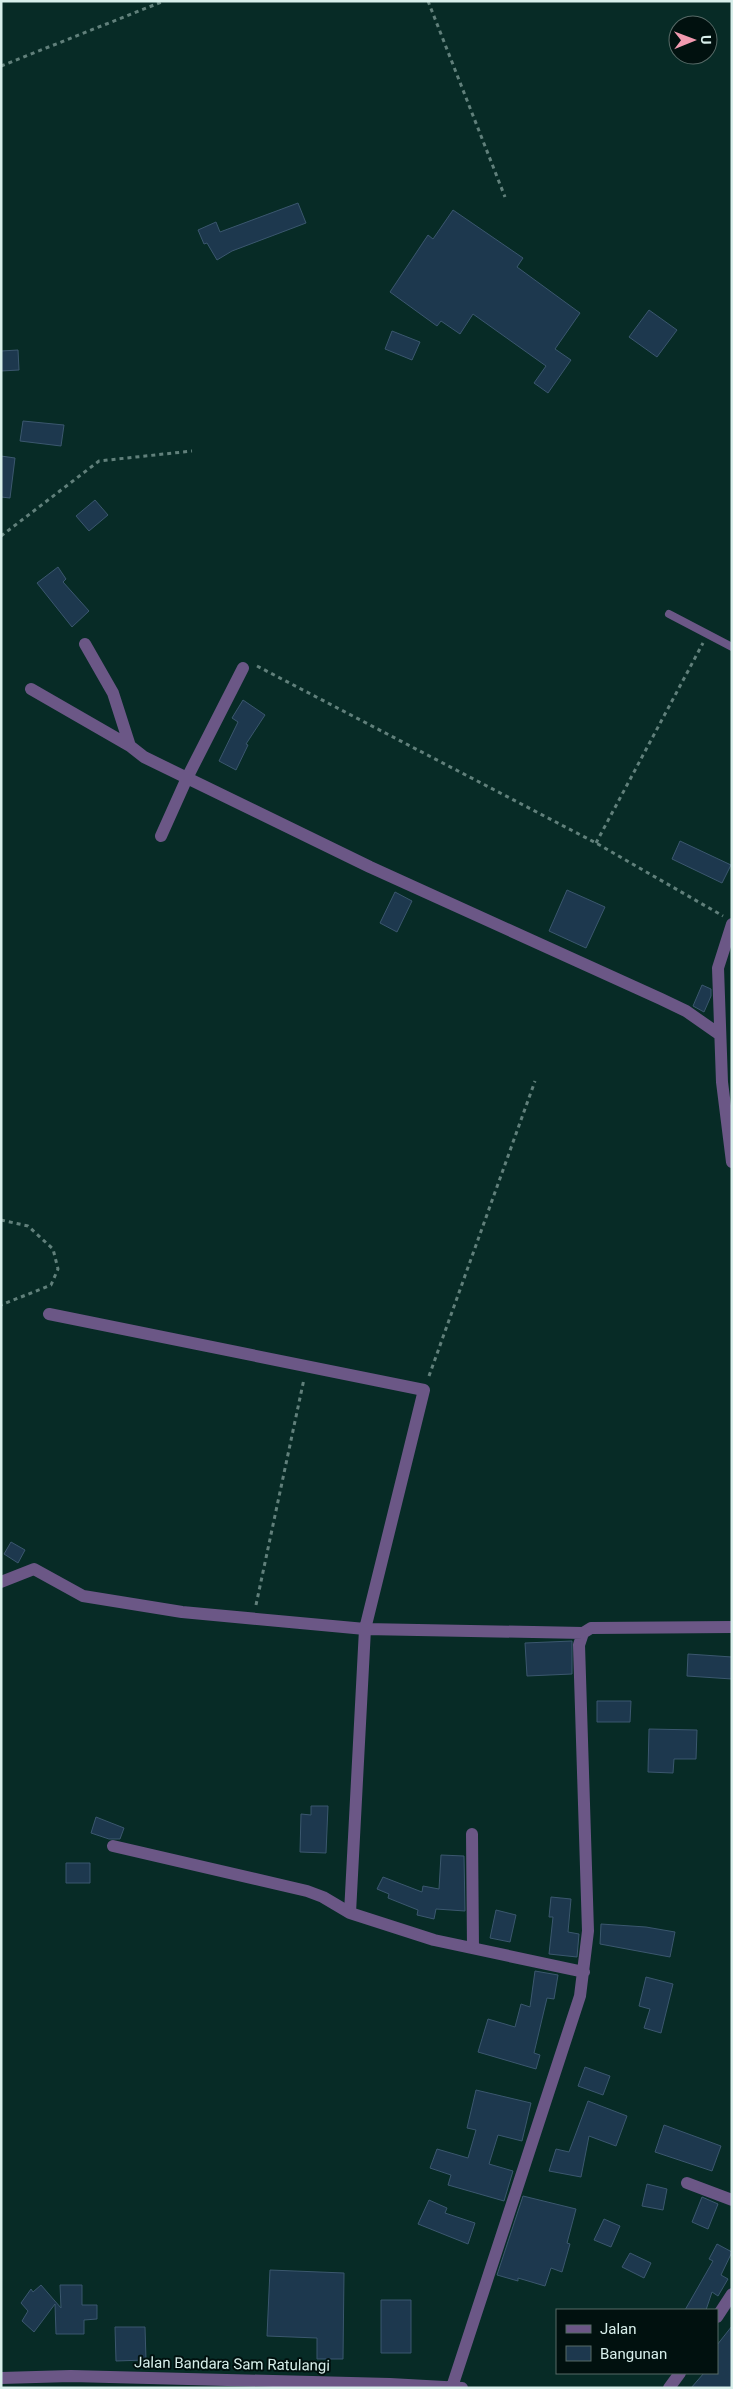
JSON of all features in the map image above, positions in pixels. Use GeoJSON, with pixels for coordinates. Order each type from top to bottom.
{"type":"FeatureCollection","features":[{"type":"Feature","properties":{"kind":"street"},"geometry":{"type":"LineString","coordinates":[[85,644],[113,693],[130,746]]}},
{"type":"Feature","properties":{"kind":"street"},"geometry":{"type":"LineString","coordinates":[[162,836],[187,778],[243,668]]}},
{"type":"Feature","properties":{"kind":"street"},"geometry":{"type":"LineString","coordinates":[[31,689],[130,746],[144,757],[370,867],[686,1011],[719,1034]]}},
{"type":"Feature","properties":{"kind":"street"},"geometry":{"type":"LineString","coordinates":[[732,922],[718,968],[722,1082],[732,1162]]}},
{"type":"Feature","properties":{"kind":"street"},"geometry":{"type":"LineString","coordinates":[[49,1314],[424,1390],[365,1629],[350,1913]]}},
{"type":"Feature","properties":{"kind":"street"},"geometry":{"type":"LineString","coordinates":[[1,1582],[34,1568],[83,1596],[182,1612],[365,1629],[583,1633],[591,1628],[732,1627]]}},
{"type":"Feature","properties":{"kind":"street"},"geometry":{"type":"LineString","coordinates":[[452,2387],[580,1996],[584,1972],[587,1913],[579,1645],[583,1633]]}},
{"type":"Feature","properties":{"kind":"street"},"geometry":{"type":"LineString","coordinates":[[472,1834],[473,1948]]}},
{"type":"Feature","properties":{"kind":"street"},"geometry":{"type":"LineString","coordinates":[[113,1846],[307,1891],[323,1897],[350,1913],[434,1940],[584,1972]]}},
{"type":"Feature","properties":{"kind":"street"},"geometry":{"type":"LineString","coordinates":[[687,2184],[732,2200]]}},
{"type":"Feature","properties":{"kind":"street"},"geometry":{"type":"LineString","coordinates":[[718,2315],[732,2294]]}},
{"type":"Feature","properties":{"kind":"street"},"geometry":{"type":"LineString","coordinates":[[669,2388],[679,2374]]}},
{"type":"Feature","properties":{"kind":"street","name":"Jalan Bandara Sam Ratulangi"},"geometry":{"type":"LineString","coordinates":[[1,2378],[71,2376],[390,2384],[462,2388]]}},
{"type":"Feature","properties":{"kind":"lane"},"geometry":{"type":"LineString","coordinates":[[670,614],[732,647]]}},
{"type":"Feature","properties":{"kind":"path"},"geometry":{"type":"LineString","coordinates":[[1,66],[164,1]]}},
{"type":"Feature","properties":{"kind":"path"},"geometry":{"type":"LineString","coordinates":[[428,1],[505,197]]}},
{"type":"Feature","properties":{"kind":"path"},"geometry":{"type":"LineString","coordinates":[[1,536],[99,461],[192,451]]}},
{"type":"Feature","properties":{"kind":"path"},"geometry":{"type":"LineString","coordinates":[[596,843],[708,634]]}},
{"type":"Feature","properties":{"kind":"path"},"geometry":{"type":"LineString","coordinates":[[243,668],[252,665],[260,667],[596,843],[732,922]]}},
{"type":"Feature","properties":{"kind":"path"},"geometry":{"type":"LineString","coordinates":[[424,1390],[536,1081]]}},
{"type":"Feature","properties":{"kind":"path"},"geometry":{"type":"LineString","coordinates":[[1,1220],[28,1226],[53,1250],[58,1269],[51,1285],[1,1305]]}},
{"type":"Feature","properties":{"kind":"path"},"geometry":{"type":"LineString","coordinates":[[254,1619],[307,1366]]}},
{"type":"Feature","properties":{"kind":"building"},"geometry":{"type":"Polygon","coordinates":[[[298,203],[306,223],[232,251],[217,260],[207,243],[204,244],[198,230],[216,222],[220,232],[298,203]]]}},
{"type":"Feature","properties":{"kind":"building"},"geometry":{"type":"Polygon","coordinates":[[[453,210],[523,258],[517,267],[580,313],[555,349],[571,360],[548,393],[534,383],[546,366],[473,314],[460,334],[441,321],[437,326],[390,292],[428,235],[433,239],[453,210]]]}},
{"type":"Feature","properties":{"kind":"building"},"geometry":{"type":"Polygon","coordinates":[[[649,310],[677,330],[657,357],[629,337],[649,310]]]}},
{"type":"Feature","properties":{"kind":"building"},"geometry":{"type":"Polygon","coordinates":[[[392,331],[420,342],[412,360],[385,349],[392,331]]]}},
{"type":"Feature","properties":{"kind":"building"},"geometry":{"type":"Polygon","coordinates":[[[18,350],[19,370],[1,371],[1,351],[18,350]]]}},
{"type":"Feature","properties":{"kind":"building"},"geometry":{"type":"Polygon","coordinates":[[[23,421],[64,425],[61,446],[20,441],[23,421]]]}},
{"type":"Feature","properties":{"kind":"building"},"geometry":{"type":"Polygon","coordinates":[[[1,456],[15,458],[10,498],[1,497],[1,456]]]}},
{"type":"Feature","properties":{"kind":"building"},"geometry":{"type":"Polygon","coordinates":[[[95,500],[108,515],[89,531],[76,516],[95,500]]]}},
{"type":"Feature","properties":{"kind":"building"},"geometry":{"type":"Polygon","coordinates":[[[58,567],[66,579],[63,582],[89,611],[72,627],[37,583],[58,567]]]}},
{"type":"Feature","properties":{"kind":"building"},"geometry":{"type":"Polygon","coordinates":[[[243,700],[265,715],[246,744],[248,745],[236,770],[219,761],[238,722],[232,718],[243,700]]]}},
{"type":"Feature","properties":{"kind":"building"},"geometry":{"type":"Polygon","coordinates":[[[680,841],[731,865],[722,883],[672,859],[680,841]]]}},
{"type":"Feature","properties":{"kind":"building"},"geometry":{"type":"Polygon","coordinates":[[[567,890],[605,907],[586,948],[549,931],[567,890]]]}},
{"type":"Feature","properties":{"kind":"building"},"geometry":{"type":"Polygon","coordinates":[[[395,892],[412,901],[397,932],[380,923],[395,892]]]}},
{"type":"Feature","properties":{"kind":"building"},"geometry":{"type":"Polygon","coordinates":[[[702,985],[711,989],[711,996],[704,1012],[693,1006],[702,985]]]}},
{"type":"Feature","properties":{"kind":"building"},"geometry":{"type":"Polygon","coordinates":[[[11,1542],[25,1550],[18,1563],[4,1554],[11,1542]]]}},
{"type":"Feature","properties":{"kind":"building"},"geometry":{"type":"Polygon","coordinates":[[[572,1641],[572,1674],[527,1676],[525,1643],[572,1641]]]}},
{"type":"Feature","properties":{"kind":"building"},"geometry":{"type":"Polygon","coordinates":[[[688,1654],[732,1657],[732,1679],[687,1676],[688,1654]]]}},
{"type":"Feature","properties":{"kind":"building"},"geometry":{"type":"Polygon","coordinates":[[[597,1701],[631,1701],[630,1722],[597,1722],[597,1701]]]}},
{"type":"Feature","properties":{"kind":"building"},"geometry":{"type":"Polygon","coordinates":[[[649,1729],[697,1730],[696,1759],[674,1759],[673,1773],[648,1772],[649,1729]]]}},
{"type":"Feature","properties":{"kind":"building"},"geometry":{"type":"Polygon","coordinates":[[[311,1806],[328,1806],[326,1853],[300,1852],[301,1814],[311,1815],[311,1806]]]}},
{"type":"Feature","properties":{"kind":"building"},"geometry":{"type":"Polygon","coordinates":[[[96,1817],[124,1828],[120,1839],[109,1839],[91,1833],[96,1817]]]}},
{"type":"Feature","properties":{"kind":"building"},"geometry":{"type":"Polygon","coordinates":[[[441,1855],[464,1856],[465,1911],[436,1909],[434,1919],[417,1915],[418,1910],[388,1898],[389,1894],[377,1889],[383,1877],[422,1892],[423,1886],[439,1889],[441,1855]]]}},
{"type":"Feature","properties":{"kind":"building"},"geometry":{"type":"Polygon","coordinates":[[[66,1863],[90,1863],[90,1883],[66,1883],[66,1863]]]}},
{"type":"Feature","properties":{"kind":"building"},"geometry":{"type":"Polygon","coordinates":[[[551,1897],[571,1899],[568,1932],[579,1934],[577,1957],[549,1954],[553,1917],[549,1917],[551,1897]]]}},
{"type":"Feature","properties":{"kind":"building"},"geometry":{"type":"Polygon","coordinates":[[[496,1910],[516,1915],[510,1942],[490,1938],[496,1910]]]}},
{"type":"Feature","properties":{"kind":"building"},"geometry":{"type":"Polygon","coordinates":[[[601,1924],[646,1927],[675,1932],[670,1957],[600,1944],[601,1924]]]}},
{"type":"Feature","properties":{"kind":"building"},"geometry":{"type":"Polygon","coordinates":[[[535,1971],[558,1975],[554,1999],[547,1998],[534,2053],[540,2055],[536,2069],[478,2052],[488,2019],[515,2027],[521,2004],[530,2007],[535,1971]]]}},
{"type":"Feature","properties":{"kind":"building"},"geometry":{"type":"Polygon","coordinates":[[[646,1977],[673,1984],[661,2033],[644,2028],[650,2009],[639,2006],[646,1977]]]}},
{"type":"Feature","properties":{"kind":"building"},"geometry":{"type":"Polygon","coordinates":[[[585,2067],[610,2076],[603,2095],[578,2086],[585,2067]]]}},
{"type":"Feature","properties":{"kind":"building"},"geometry":{"type":"Polygon","coordinates":[[[476,2090],[531,2103],[522,2141],[498,2135],[489,2164],[513,2171],[504,2201],[448,2185],[451,2175],[430,2168],[437,2149],[468,2158],[476,2130],[467,2128],[476,2090]]]}},
{"type":"Feature","properties":{"kind":"building"},"geometry":{"type":"Polygon","coordinates":[[[588,2101],[627,2116],[616,2146],[589,2136],[581,2177],[549,2171],[556,2149],[569,2152],[588,2101]]]}},
{"type":"Feature","properties":{"kind":"building"},"geometry":{"type":"Polygon","coordinates":[[[664,2125],[721,2146],[712,2171],[655,2152],[664,2125]]]}},
{"type":"Feature","properties":{"kind":"building"},"geometry":{"type":"Polygon","coordinates":[[[647,2184],[667,2189],[663,2210],[642,2206],[647,2184]]]}},
{"type":"Feature","properties":{"kind":"building"},"geometry":{"type":"Polygon","coordinates":[[[523,2196],[576,2209],[567,2243],[570,2244],[562,2272],[551,2268],[545,2286],[518,2278],[518,2281],[497,2275],[523,2196]]]}},
{"type":"Feature","properties":{"kind":"building"},"geometry":{"type":"Polygon","coordinates":[[[702,2197],[718,2204],[708,2229],[692,2222],[702,2197]]]}},
{"type":"Feature","properties":{"kind":"building"},"geometry":{"type":"Polygon","coordinates":[[[429,2200],[447,2208],[445,2213],[475,2223],[468,2244],[418,2224],[429,2200]]]}},
{"type":"Feature","properties":{"kind":"building"},"geometry":{"type":"Polygon","coordinates":[[[604,2219],[620,2226],[611,2247],[594,2240],[604,2219]]]}},
{"type":"Feature","properties":{"kind":"building"},"geometry":{"type":"Polygon","coordinates":[[[717,2244],[732,2252],[721,2275],[728,2279],[718,2296],[712,2292],[706,2309],[686,2309],[713,2261],[709,2259],[717,2244]]]}},
{"type":"Feature","properties":{"kind":"building"},"geometry":{"type":"Polygon","coordinates":[[[630,2253],[651,2263],[644,2278],[622,2267],[630,2253]]]}},
{"type":"Feature","properties":{"kind":"building"},"geometry":{"type":"Polygon","coordinates":[[[270,2270],[344,2273],[343,2359],[317,2359],[317,2338],[267,2336],[270,2270]]]}},
{"type":"Feature","properties":{"kind":"building"},"geometry":{"type":"Polygon","coordinates":[[[41,2285],[61,2308],[60,2285],[82,2285],[82,2305],[97,2305],[97,2319],[84,2320],[84,2334],[56,2334],[55,2304],[34,2332],[22,2321],[28,2311],[21,2303],[31,2289],[33,2292],[41,2285]]]}},
{"type":"Feature","properties":{"kind":"building"},"geometry":{"type":"Polygon","coordinates":[[[381,2300],[411,2300],[411,2353],[381,2353],[381,2300]]]}},
{"type":"Feature","properties":{"kind":"building"},"geometry":{"type":"Polygon","coordinates":[[[732,2326],[732,2388],[691,2388],[703,2374],[718,2374],[718,2344],[732,2326]]]}},
{"type":"Feature","properties":{"kind":"building"},"geometry":{"type":"Polygon","coordinates":[[[115,2327],[145,2327],[146,2360],[116,2361],[115,2327]]]}}]}
